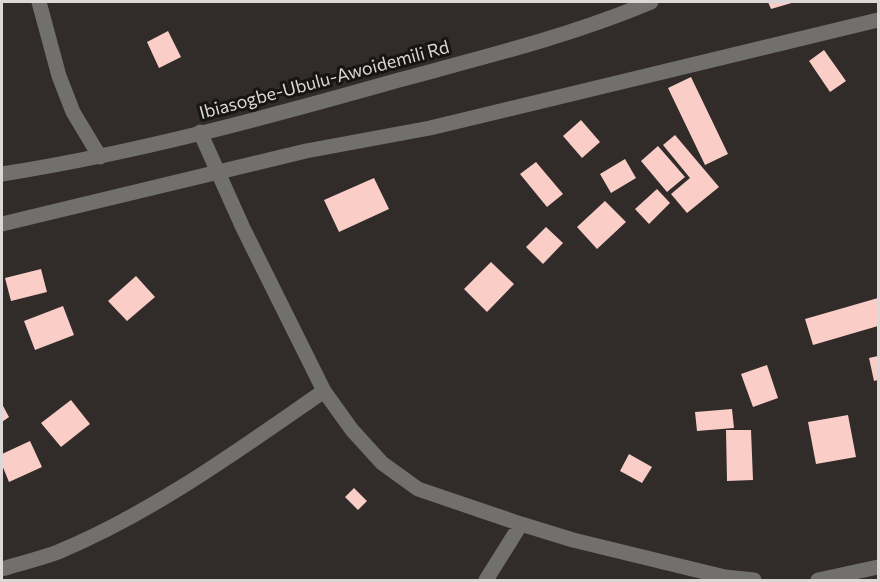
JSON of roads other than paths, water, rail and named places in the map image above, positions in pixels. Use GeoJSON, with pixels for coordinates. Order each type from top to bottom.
{"type":"FeatureCollection","features":[{"type":"Feature","properties":{"kind":"street"},"geometry":{"type":"LineString","coordinates":[[39,2],[59,76],[73,112],[100,157]]}},
{"type":"Feature","properties":{"kind":"street","name":"Ibiasogbe-Ubulu-Awoidemili Rd"},"geometry":{"type":"LineString","coordinates":[[2,174],[100,157],[342,96],[594,26],[651,2]]}},
{"type":"Feature","properties":{"kind":"street"},"geometry":{"type":"LineString","coordinates":[[2,224],[306,151],[430,128],[879,20]]}},
{"type":"Feature","properties":{"kind":"street"},"geometry":{"type":"LineString","coordinates":[[200,132],[243,228],[324,391],[352,430],[382,463],[418,489],[521,524],[573,540],[725,577],[754,580]]}},
{"type":"Feature","properties":{"kind":"street"},"geometry":{"type":"LineString","coordinates":[[2,569],[58,552],[138,512],[218,464],[324,391]]}},
{"type":"Feature","properties":{"kind":"street"},"geometry":{"type":"LineString","coordinates":[[486,580],[521,524]]}},
{"type":"Feature","properties":{"kind":"street"},"geometry":{"type":"LineString","coordinates":[[818,580],[879,567]]}}]}
